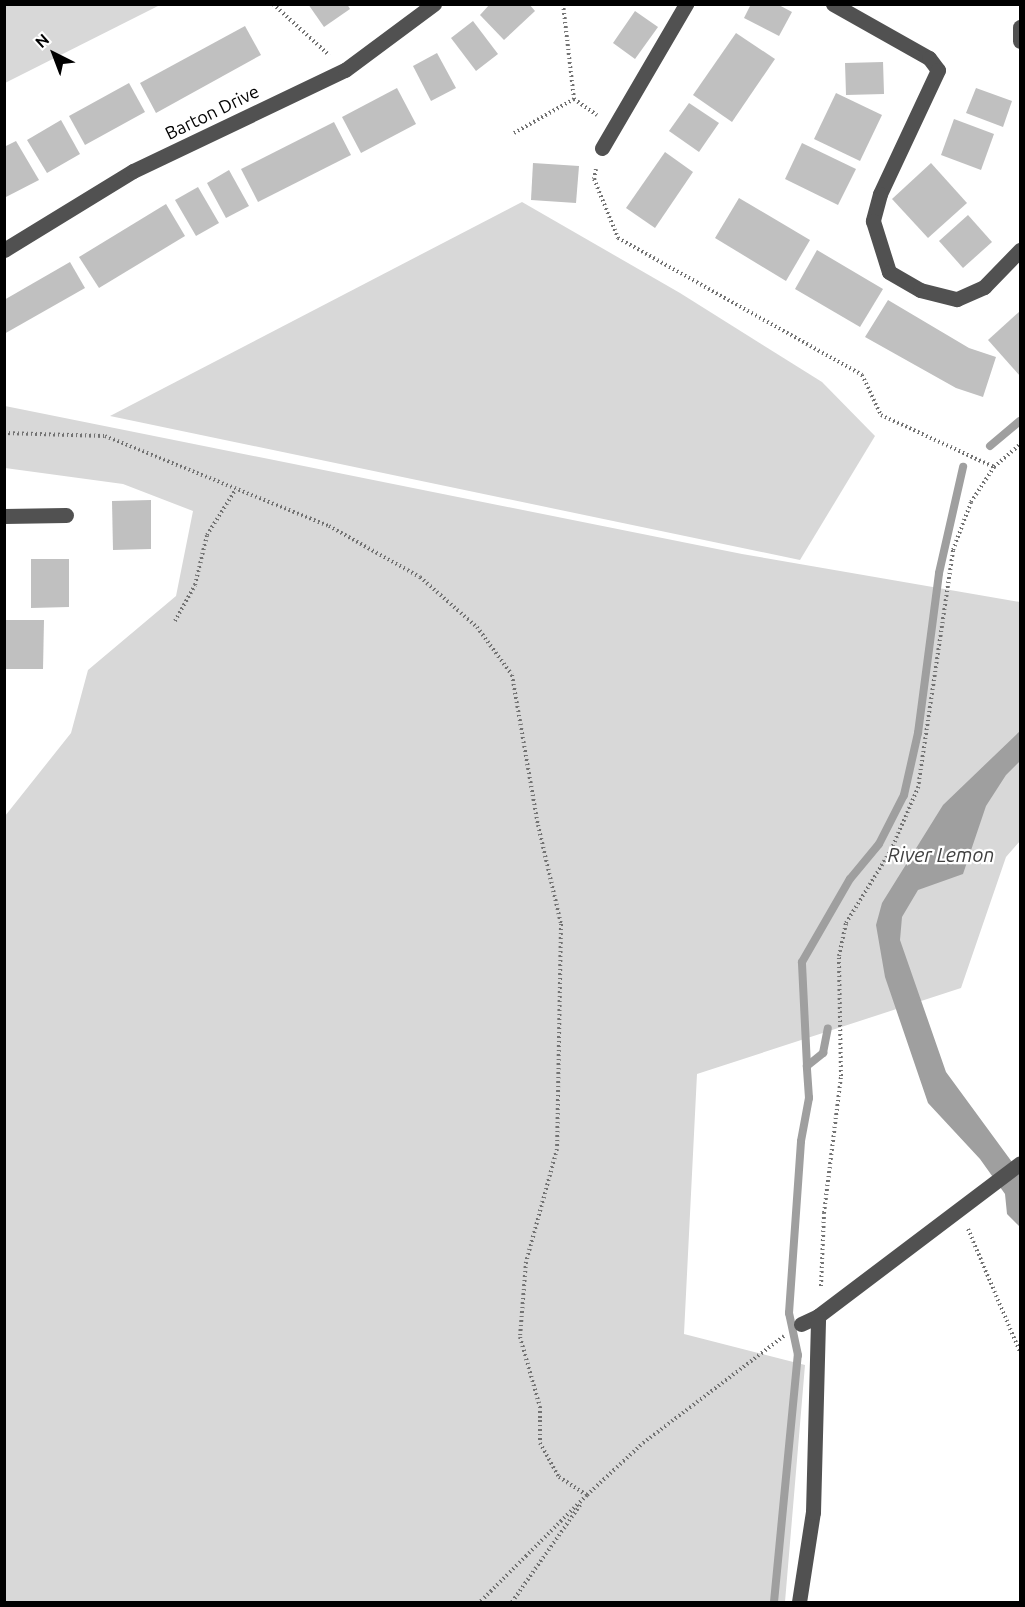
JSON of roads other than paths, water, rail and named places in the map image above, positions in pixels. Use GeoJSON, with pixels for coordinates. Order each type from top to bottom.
{"type":"FeatureCollection","features":[{"type":"Feature","properties":{"kind":"street","name":"Barton Drive"},"geometry":{"type":"LineString","coordinates":[[4,250],[133,171],[345,70],[434,4]]}},
{"type":"Feature","properties":{"kind":"street"},"geometry":{"type":"LineString","coordinates":[[602,148],[613,125],[686,4]]}},
{"type":"Feature","properties":{"kind":"street"},"geometry":{"type":"LineString","coordinates":[[833,4],[929,58],[938,70],[880,194],[873,221],[889,272],[920,290],[957,299],[984,287],[1020,250]]}},
{"type":"Feature","properties":{"kind":"street"},"geometry":{"type":"LineString","coordinates":[[1020,27],[1020,41]]}},
{"type":"Feature","properties":{"kind":"street"},"geometry":{"type":"LineString","coordinates":[[4,516],[66,515]]}},
{"type":"Feature","properties":{"kind":"street"},"geometry":{"type":"LineString","coordinates":[[801,1324],[818,1316],[958,1206],[1020,1163]]}},
{"type":"Feature","properties":{"kind":"street"},"geometry":{"type":"LineString","coordinates":[[799,1602],[813,1512],[818,1316]]}},
{"type":"Feature","properties":{"kind":"water","name":"River Lemon"},"geometry":{"type":"Polygon","coordinates":[[[1020,731],[1020,761],[1006,775],[986,806],[963,874],[918,890],[902,917],[900,940],[946,1072],[1020,1173],[1020,1227],[1007,1214],[1005,1194],[980,1159],[928,1103],[885,977],[876,925],[882,903],[943,805],[1020,731]]]}},
{"type":"Feature","properties":{"kind":"waterway"},"geometry":{"type":"LineString","coordinates":[[990,446],[1020,421]]}},
{"type":"Feature","properties":{"kind":"waterway"},"geometry":{"type":"LineString","coordinates":[[807,1066],[802,962],[850,879],[879,844],[904,795],[918,733],[939,573],[963,467]]}},
{"type":"Feature","properties":{"kind":"waterway"},"geometry":{"type":"LineString","coordinates":[[774,1602],[798,1355],[789,1313],[801,1141],[809,1098],[807,1066],[823,1053],[828,1028]]}}]}
